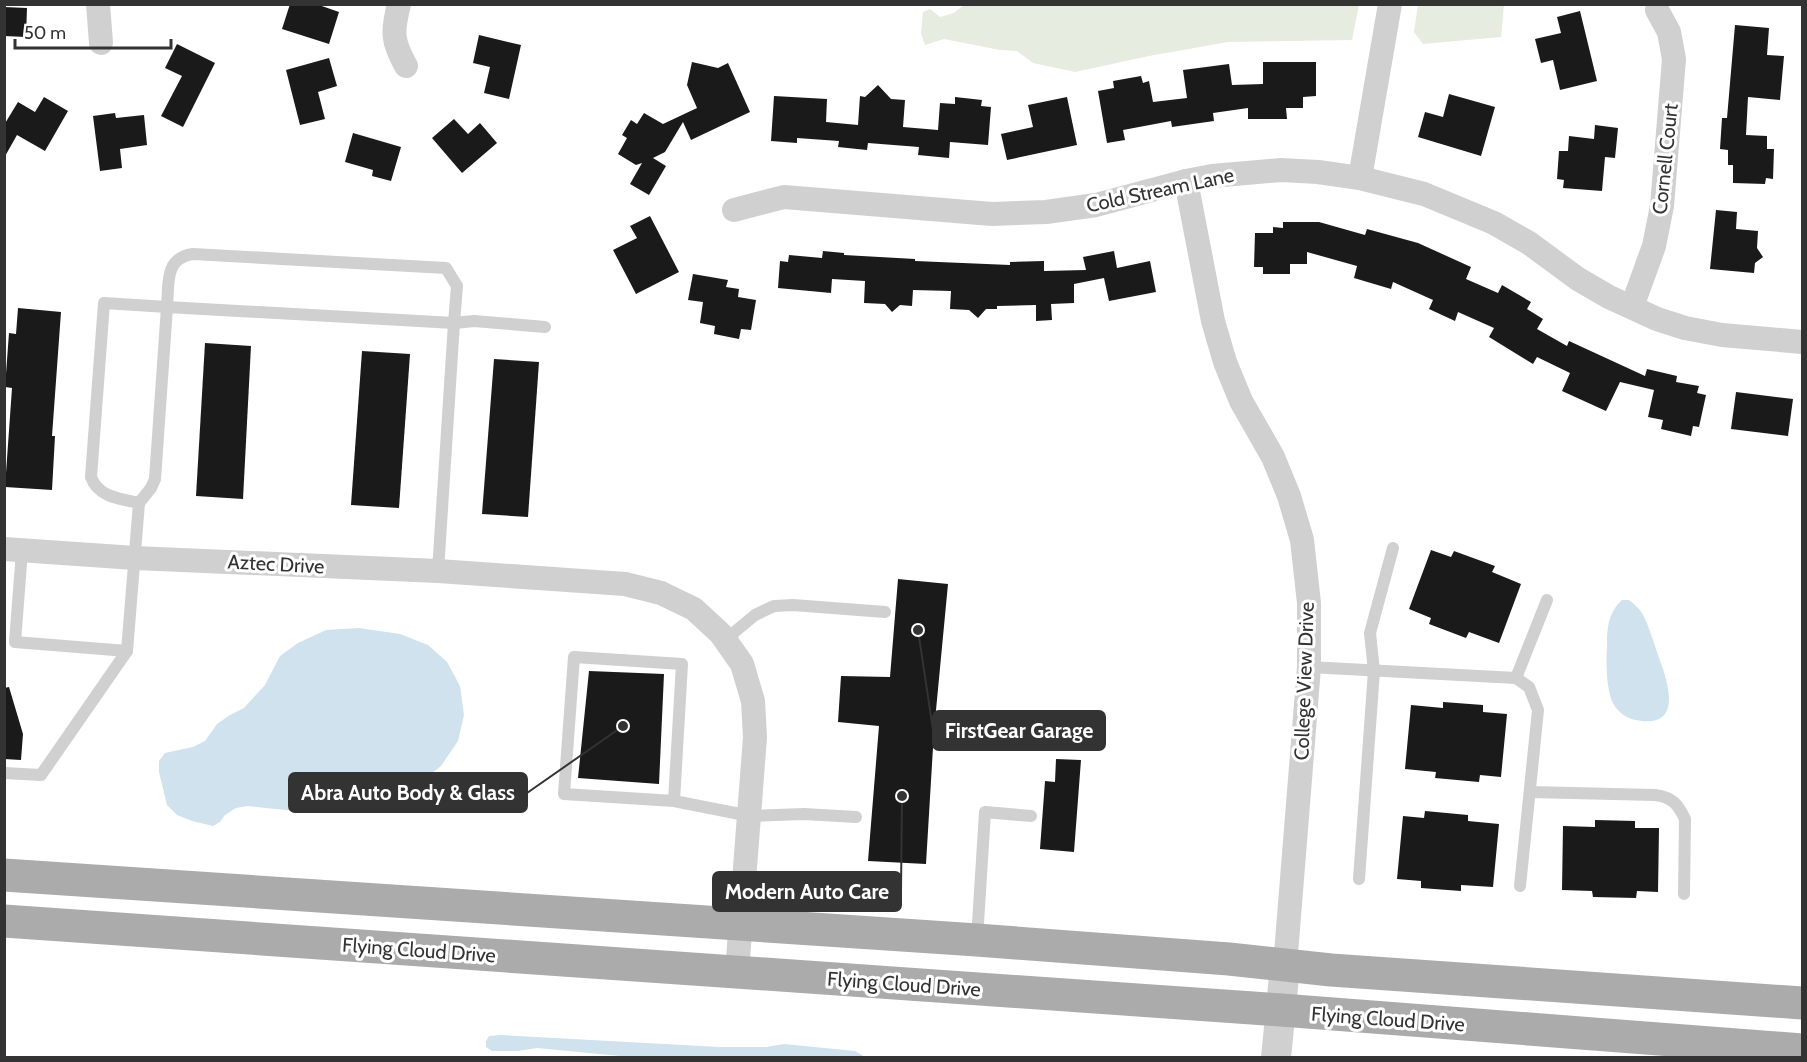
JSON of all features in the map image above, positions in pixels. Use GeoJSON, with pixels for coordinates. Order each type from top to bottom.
{"type":"FeatureCollection","features":[{"type":"Feature","properties":{"kind":"main road"},"geometry":{"type":"LineString","coordinates":[[4,875],[977,940],[1229,959],[1285,966],[1803,1003]]}},
{"type":"Feature","properties":{"kind":"main road","name":"Flying Cloud Drive"},"geometry":{"type":"LineString","coordinates":[[4,921],[1281,1010],[1803,1050]]}},
{"type":"Feature","properties":{"kind":"street"},"geometry":{"type":"LineString","coordinates":[[98,4],[101,43]]}},
{"type":"Feature","properties":{"kind":"street"},"geometry":{"type":"LineString","coordinates":[[399,4],[393,34],[397,50],[406,66]]}},
{"type":"Feature","properties":{"kind":"street"},"geometry":{"type":"LineString","coordinates":[[1360,178],[1390,4]]}},
{"type":"Feature","properties":{"kind":"street","name":"Cornell Court"},"geometry":{"type":"LineString","coordinates":[[1632,307],[1654,246],[1662,206],[1674,59],[1669,32],[1657,10]]}},
{"type":"Feature","properties":{"kind":"street","name":"Cold Stream Lane"},"geometry":{"type":"LineString","coordinates":[[734,210],[784,197],[992,214],[1046,212],[1096,205],[1186,181],[1242,172],[1281,170],[1318,172],[1360,178],[1424,194],[1494,223],[1529,243],[1578,279],[1657,319],[1685,328],[1722,335],[1803,342]]}},
{"type":"Feature","properties":{"kind":"street","name":"College View Drive"},"geometry":{"type":"LineString","coordinates":[[1186,181],[1213,321],[1225,362],[1242,400],[1273,457],[1289,496],[1302,540],[1310,603],[1309,667],[1276,1058]]}},
{"type":"Feature","properties":{"kind":"street","name":"Aztec Drive"},"geometry":{"type":"LineString","coordinates":[[13,550],[625,584],[661,593],[694,609],[725,639],[742,664],[753,701],[755,737],[737,972]]}},
{"type":"Feature","properties":{"kind":"lane"},"geometry":{"type":"LineString","coordinates":[[4,773],[41,775],[127,651],[139,502],[151,488],[155,479],[170,273],[172,265],[184,255],[446,268],[457,286],[438,572]]}},
{"type":"Feature","properties":{"kind":"lane"},"geometry":{"type":"LineString","coordinates":[[139,502],[120,500],[103,494],[94,486],[91,477],[104,303],[454,324],[474,321],[545,327]]}},
{"type":"Feature","properties":{"kind":"lane"},"geometry":{"type":"LineString","coordinates":[[1359,879],[1374,671],[1370,633],[1393,548]]}},
{"type":"Feature","properties":{"kind":"lane"},"geometry":{"type":"LineString","coordinates":[[13,550],[10,642],[127,651]]}},
{"type":"Feature","properties":{"kind":"lane"},"geometry":{"type":"LineString","coordinates":[[1516,678],[1547,600]]}},
{"type":"Feature","properties":{"kind":"lane"},"geometry":{"type":"LineString","coordinates":[[725,639],[755,615],[774,606],[793,605],[885,612]]}},
{"type":"Feature","properties":{"kind":"lane"},"geometry":{"type":"LineString","coordinates":[[674,801],[682,664],[574,657],[564,794],[674,801],[750,816],[804,814],[856,817]]}},
{"type":"Feature","properties":{"kind":"lane"},"geometry":{"type":"LineString","coordinates":[[1309,667],[1516,678],[1529,687],[1538,710],[1520,886]]}},
{"type":"Feature","properties":{"kind":"lane"},"geometry":{"type":"LineString","coordinates":[[1530,792],[1655,795],[1665,796],[1674,801],[1685,819],[1684,894]]}},
{"type":"Feature","properties":{"kind":"lane"},"geometry":{"type":"LineString","coordinates":[[977,940],[985,812],[1031,816]]}},
{"type":"Feature","properties":{"kind":"shaded area"},"geometry":{"type":"Polygon","coordinates":[[[964,5],[1359,5],[1352,40],[1228,42],[1075,72],[1033,63],[1017,51],[944,39],[925,45],[921,33],[923,12],[930,9],[940,17],[954,13],[964,5]]]}},
{"type":"Feature","properties":{"kind":"shaded area"},"geometry":{"type":"Polygon","coordinates":[[[1418,5],[1504,5],[1501,37],[1423,44],[1414,32],[1418,5]]]}},
{"type":"Feature","properties":{"kind":"water"},"geometry":{"type":"Polygon","coordinates":[[[1622,600],[1629,600],[1642,613],[1663,669],[1669,700],[1664,715],[1658,719],[1649,721],[1630,718],[1618,711],[1611,699],[1607,676],[1607,633],[1611,616],[1622,600]]]}},
{"type":"Feature","properties":{"kind":"water"},"geometry":{"type":"Polygon","coordinates":[[[359,628],[400,634],[428,645],[447,662],[460,686],[464,715],[458,741],[441,766],[413,788],[385,803],[353,809],[305,812],[248,806],[236,808],[213,826],[177,815],[167,805],[159,772],[159,761],[165,753],[193,747],[205,741],[217,724],[244,708],[265,685],[280,656],[298,643],[326,630],[359,628]]]}},
{"type":"Feature","properties":{"kind":"water"},"geometry":{"type":"Polygon","coordinates":[[[489,1036],[720,1047],[766,1047],[784,1044],[855,1051],[865,1057],[641,1058],[537,1048],[492,1051],[486,1047],[489,1036]]]}},
{"type":"Feature","properties":{"kind":"building"},"geometry":{"type":"Polygon","coordinates":[[[290,4],[316,4],[339,12],[329,44],[282,29],[290,4]]]}},
{"type":"Feature","properties":{"kind":"building"},"geometry":{"type":"Polygon","coordinates":[[[4,7],[27,8],[26,37],[4,36],[4,7]]]}},
{"type":"Feature","properties":{"kind":"building"},"geometry":{"type":"Polygon","coordinates":[[[1580,11],[1597,81],[1560,90],[1553,60],[1541,63],[1535,39],[1561,33],[1557,17],[1580,11]]]}},
{"type":"Feature","properties":{"kind":"building"},"geometry":{"type":"Polygon","coordinates":[[[1735,25],[1769,28],[1767,55],[1784,56],[1780,100],[1748,97],[1746,135],[1767,136],[1767,149],[1774,149],[1773,179],[1766,178],[1765,184],[1733,183],[1733,165],[1728,165],[1728,150],[1720,149],[1722,118],[1727,118],[1735,25]]]}},
{"type":"Feature","properties":{"kind":"building"},"geometry":{"type":"Polygon","coordinates":[[[479,35],[521,45],[509,99],[484,93],[490,67],[473,63],[479,35]]]}},
{"type":"Feature","properties":{"kind":"building"},"geometry":{"type":"Polygon","coordinates":[[[177,44],[215,63],[183,127],[161,116],[182,76],[165,68],[177,44]]]}},
{"type":"Feature","properties":{"kind":"building"},"geometry":{"type":"Polygon","coordinates":[[[329,58],[337,86],[318,92],[325,119],[300,125],[286,70],[329,58]]]}},
{"type":"Feature","properties":{"kind":"building"},"geometry":{"type":"Polygon","coordinates":[[[692,62],[718,68],[728,63],[750,112],[691,140],[683,122],[665,152],[653,158],[666,166],[649,195],[630,184],[642,163],[636,165],[618,154],[627,138],[622,135],[631,120],[637,124],[644,113],[663,124],[697,108],[687,85],[692,62]]]}},
{"type":"Feature","properties":{"kind":"building"},"geometry":{"type":"Polygon","coordinates":[[[1263,62],[1316,62],[1316,96],[1303,97],[1303,108],[1286,108],[1287,119],[1248,119],[1248,108],[1213,113],[1214,121],[1172,127],[1171,121],[1123,130],[1125,140],[1107,143],[1098,91],[1114,88],[1113,81],[1141,76],[1143,83],[1149,81],[1153,102],[1187,98],[1183,70],[1229,64],[1232,85],[1263,84],[1263,62]]]}},
{"type":"Feature","properties":{"kind":"building"},"geometry":{"type":"Polygon","coordinates":[[[878,85],[891,99],[905,100],[903,127],[938,130],[940,103],[955,104],[955,97],[982,100],[981,106],[991,107],[988,145],[950,142],[949,158],[918,155],[919,147],[868,143],[867,150],[838,147],[839,141],[797,138],[797,143],[771,141],[774,96],[827,99],[826,122],[858,125],[860,96],[865,97],[878,85]]]}},
{"type":"Feature","properties":{"kind":"building"},"geometry":{"type":"Polygon","coordinates":[[[1449,94],[1495,107],[1481,156],[1418,137],[1425,112],[1443,117],[1449,94]]]}},
{"type":"Feature","properties":{"kind":"building"},"geometry":{"type":"Polygon","coordinates":[[[44,97],[68,111],[45,151],[17,135],[4,158],[4,125],[18,102],[35,112],[44,97]]]}},
{"type":"Feature","properties":{"kind":"building"},"geometry":{"type":"Polygon","coordinates":[[[1067,97],[1077,145],[1007,160],[1001,134],[1033,127],[1028,105],[1067,97]]]}},
{"type":"Feature","properties":{"kind":"building"},"geometry":{"type":"Polygon","coordinates":[[[115,113],[116,118],[144,115],[147,145],[120,149],[122,168],[100,171],[93,116],[115,113]]]}},
{"type":"Feature","properties":{"kind":"building"},"geometry":{"type":"Polygon","coordinates":[[[454,119],[468,134],[480,123],[497,143],[462,173],[432,138],[454,119]]]}},
{"type":"Feature","properties":{"kind":"building"},"geometry":{"type":"Polygon","coordinates":[[[1595,125],[1618,128],[1615,158],[1605,157],[1602,191],[1563,188],[1564,180],[1557,179],[1559,151],[1568,151],[1569,136],[1594,139],[1595,125]]]}},
{"type":"Feature","properties":{"kind":"building"},"geometry":{"type":"Polygon","coordinates":[[[353,133],[401,147],[391,181],[372,176],[373,170],[345,162],[353,133]]]}},
{"type":"Feature","properties":{"kind":"building"},"geometry":{"type":"Polygon","coordinates":[[[1716,210],[1737,212],[1736,229],[1758,231],[1757,248],[1763,257],[1755,263],[1754,273],[1710,269],[1716,210]]]}},
{"type":"Feature","properties":{"kind":"building"},"geometry":{"type":"Polygon","coordinates":[[[650,216],[679,272],[636,294],[613,250],[637,238],[630,226],[650,216]]]}},
{"type":"Feature","properties":{"kind":"building"},"geometry":{"type":"Polygon","coordinates":[[[1283,222],[1319,222],[1365,235],[1367,229],[1418,243],[1471,267],[1466,279],[1498,293],[1502,285],[1531,302],[1527,309],[1543,319],[1537,329],[1567,346],[1569,341],[1645,376],[1647,369],[1677,376],[1676,382],[1699,386],[1697,393],[1706,395],[1699,427],[1693,426],[1691,436],[1661,429],[1663,420],[1648,417],[1654,390],[1620,382],[1606,411],[1562,391],[1570,373],[1537,357],[1533,364],[1489,337],[1494,328],[1458,312],[1455,321],[1429,309],[1433,300],[1393,282],[1391,289],[1354,278],[1357,266],[1307,252],[1307,264],[1290,264],[1290,274],[1263,274],[1263,267],[1254,267],[1255,233],[1273,233],[1273,227],[1283,228],[1283,222]]]}},
{"type":"Feature","properties":{"kind":"building"},"geometry":{"type":"Polygon","coordinates":[[[823,251],[844,253],[844,255],[915,259],[915,261],[1010,265],[1010,262],[1044,261],[1044,271],[1086,270],[1083,257],[1114,251],[1117,268],[1150,261],[1156,292],[1109,301],[1104,278],[1074,284],[1074,303],[1051,304],[1052,320],[1036,321],[1036,305],[997,306],[997,309],[986,309],[978,318],[969,310],[950,309],[951,291],[913,290],[912,306],[900,305],[892,312],[885,304],[864,303],[865,281],[832,279],[831,293],[778,288],[780,261],[788,262],[789,255],[822,258],[823,251]]]}},
{"type":"Feature","properties":{"kind":"building"},"geometry":{"type":"Polygon","coordinates":[[[693,274],[728,280],[726,287],[739,289],[738,297],[756,300],[751,330],[741,329],[739,339],[714,334],[715,326],[700,323],[703,302],[688,300],[693,274]]]}},
{"type":"Feature","properties":{"kind":"building"},"geometry":{"type":"Polygon","coordinates":[[[18,308],[61,312],[52,436],[55,436],[52,490],[5,487],[12,388],[5,387],[9,333],[16,334],[18,308]]]}},
{"type":"Feature","properties":{"kind":"building"},"geometry":{"type":"Polygon","coordinates":[[[205,343],[251,346],[243,499],[196,496],[205,343]]]}},
{"type":"Feature","properties":{"kind":"building"},"geometry":{"type":"Polygon","coordinates":[[[362,351],[410,354],[399,508],[351,505],[362,351]]]}},
{"type":"Feature","properties":{"kind":"building"},"geometry":{"type":"Polygon","coordinates":[[[494,359],[539,362],[528,517],[482,514],[494,359]]]}},
{"type":"Feature","properties":{"kind":"building"},"geometry":{"type":"Polygon","coordinates":[[[1736,392],[1793,399],[1788,436],[1731,429],[1736,392]]]}},
{"type":"Feature","properties":{"kind":"building"},"geometry":{"type":"Polygon","coordinates":[[[1431,550],[1451,557],[1454,551],[1495,566],[1492,572],[1521,584],[1499,643],[1469,632],[1466,638],[1429,624],[1431,618],[1409,609],[1431,550]]]}},
{"type":"Feature","properties":{"kind":"building"},"geometry":{"type":"Polygon","coordinates":[[[898,579],[948,584],[934,731],[926,864],[868,861],[879,726],[838,722],[841,676],[890,677],[898,579]]]}},
{"type":"Feature","properties":{"kind":"building"},"geometry":{"type":"Polygon","coordinates":[[[589,671],[664,674],[659,784],[578,778],[589,671]]]}},
{"type":"Feature","properties":{"kind":"building"},"geometry":{"type":"Polygon","coordinates":[[[9,687],[23,734],[21,760],[4,759],[4,688],[9,687]]]}},
{"type":"Feature","properties":{"kind":"building"},"geometry":{"type":"Polygon","coordinates":[[[1443,702],[1483,705],[1483,712],[1507,714],[1501,777],[1480,775],[1479,782],[1435,778],[1436,772],[1405,769],[1411,705],[1443,708],[1443,702]]]}},
{"type":"Feature","properties":{"kind":"building"},"geometry":{"type":"Polygon","coordinates":[[[1056,759],[1081,760],[1074,852],[1040,849],[1045,781],[1055,782],[1056,759]]]}},
{"type":"Feature","properties":{"kind":"building"},"geometry":{"type":"Polygon","coordinates":[[[1425,811],[1468,815],[1468,821],[1499,824],[1493,887],[1461,885],[1461,891],[1421,888],[1421,881],[1397,879],[1403,816],[1424,818],[1425,811]]]}},
{"type":"Feature","properties":{"kind":"building"},"geometry":{"type":"Polygon","coordinates":[[[1595,820],[1635,821],[1635,828],[1659,828],[1658,892],[1637,891],[1636,898],[1593,897],[1592,891],[1562,890],[1563,826],[1595,827],[1595,820]]]}},
{"type":"Feature","properties":{"kind":"place","name":"FirstGear Garage"},"geometry":{"type":"Point","coordinates":[918,630]}},
{"type":"Feature","properties":{"kind":"place","name":"Abra Auto Body & Glass"},"geometry":{"type":"Point","coordinates":[623,726]}},
{"type":"Feature","properties":{"kind":"place","name":"Modern Auto Care"},"geometry":{"type":"Point","coordinates":[902,796]}}]}
